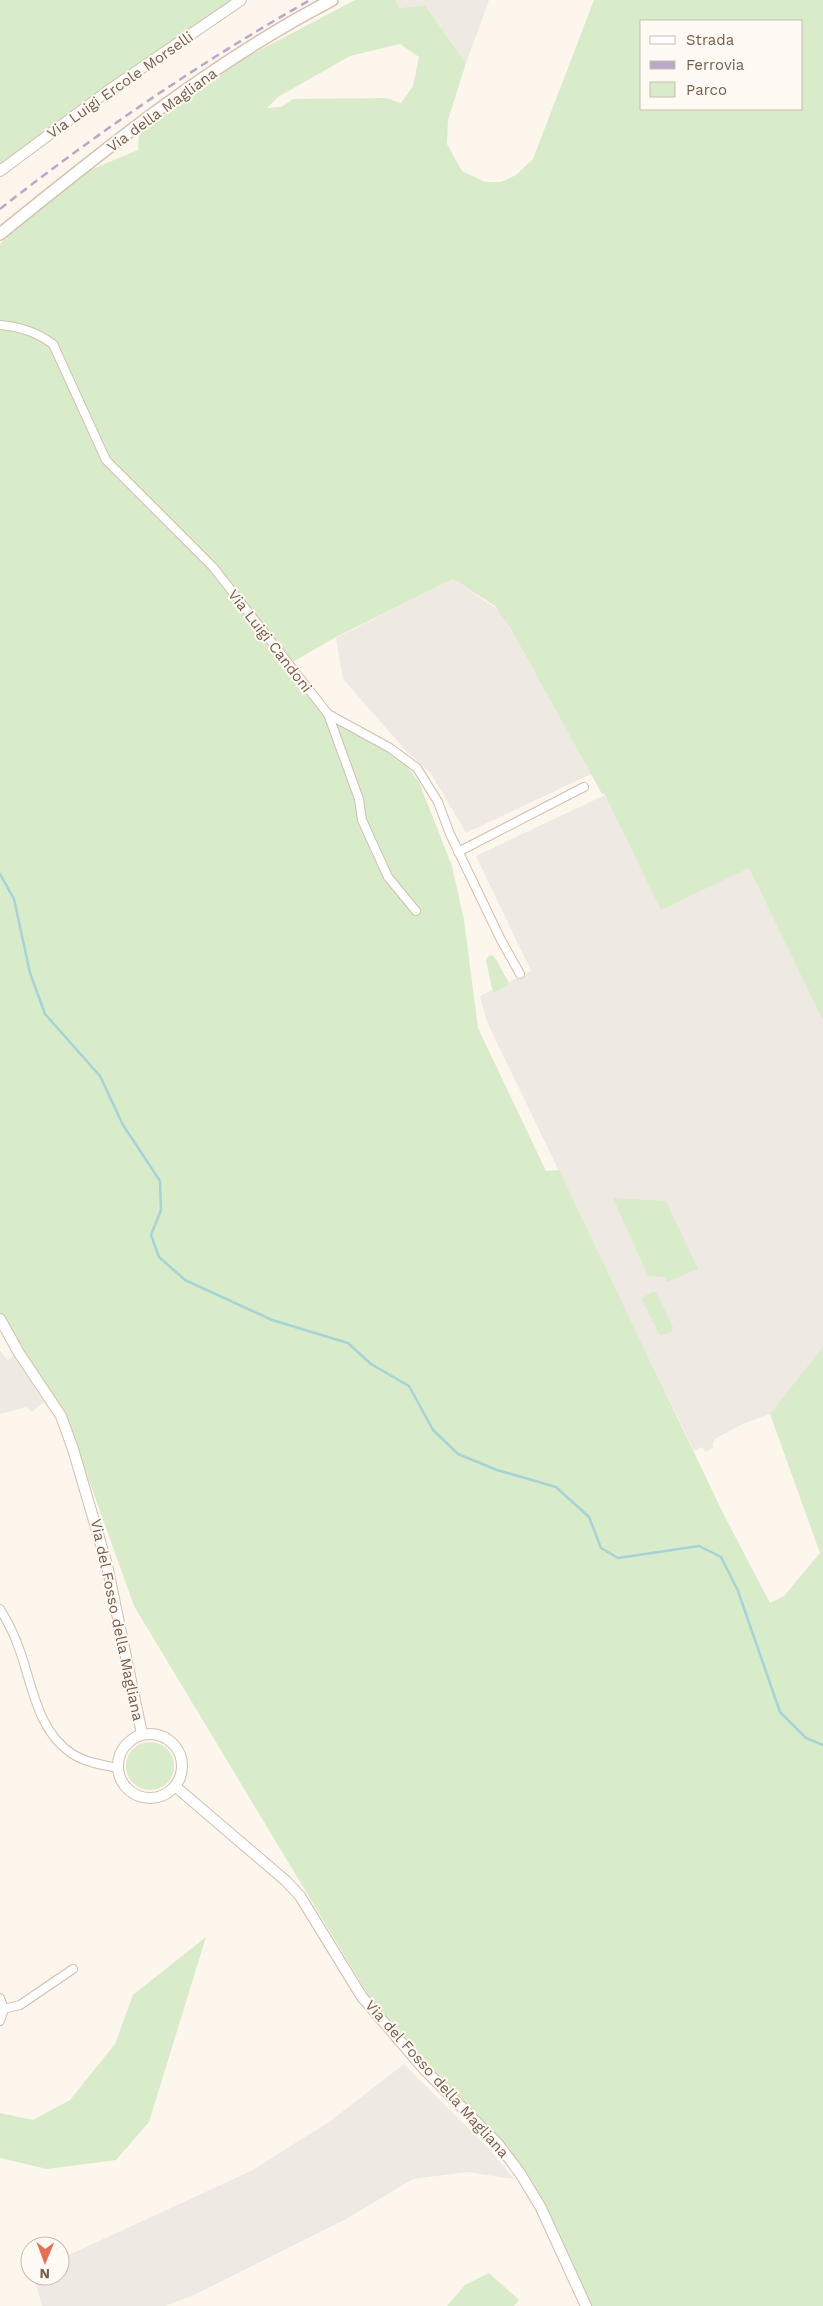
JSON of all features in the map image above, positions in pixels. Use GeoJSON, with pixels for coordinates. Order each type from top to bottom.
{"type":"FeatureCollection","features":[{"type":"Feature","properties":{"kind":"main road","name":"Via della Magliana"},"geometry":{"type":"LineString","coordinates":[[0,234],[76,173],[199,82],[332,0]]}},
{"type":"Feature","properties":{"kind":"street","name":"Via Luigi Ercole Morselli"},"geometry":{"type":"LineString","coordinates":[[0,171],[108,91],[241,0]]}},
{"type":"Feature","properties":{"kind":"street","name":"Via Luigi Candoni"},"geometry":{"type":"LineString","coordinates":[[0,325],[16,326],[39,334],[52,344],[65,367],[106,460],[213,568],[328,714],[390,748],[417,768],[438,802],[458,852],[501,940],[520,974]]}},
{"type":"Feature","properties":{"kind":"street"},"geometry":{"type":"LineString","coordinates":[[328,714],[359,799],[362,820],[388,877],[416,911]]}},
{"type":"Feature","properties":{"kind":"street"},"geometry":{"type":"LineString","coordinates":[[458,852],[584,787]]}},
{"type":"Feature","properties":{"kind":"street","name":"Via del Fosso della Magliana"},"geometry":{"type":"LineString","coordinates":[[0,1318],[19,1354],[61,1416],[73,1449],[107,1565],[142,1734]]}},
{"type":"Feature","properties":{"kind":"street"},"geometry":{"type":"LineString","coordinates":[[0,1609],[18,1644],[42,1716],[54,1736],[67,1750],[78,1757],[118,1768],[126,1787],[134,1795],[155,1798],[166,1794],[176,1787]]}},
{"type":"Feature","properties":{"kind":"street","name":"Via del Fosso della Magliana"},"geometry":{"type":"LineString","coordinates":[[118,1768],[123,1748],[134,1738],[142,1734],[154,1733],[162,1735],[178,1748],[183,1767],[182,1776],[176,1787],[286,1881],[300,1896],[362,1997],[424,2069],[498,2144],[520,2173],[541,2208],[586,2306]]}},
{"type":"Feature","properties":{"kind":"street"},"geometry":{"type":"LineString","coordinates":[[4,2009],[20,2006],[73,1969]]}},
{"type":"Feature","properties":{"kind":"street"},"geometry":{"type":"LineString","coordinates":[[0,1998],[4,2009],[0,2021]]}},
{"type":"Feature","properties":{"kind":"shaded area"},"geometry":{"type":"Polygon","coordinates":[[[396,0],[489,0],[466,63],[425,5],[399,8],[396,0]]]}},
{"type":"Feature","properties":{"kind":"shaded area"},"geometry":{"type":"Polygon","coordinates":[[[453,579],[501,612],[591,774],[466,833],[430,772],[408,753],[343,679],[336,638],[453,579]]]}},
{"type":"Feature","properties":{"kind":"shaded area"},"geometry":{"type":"Polygon","coordinates":[[[605,795],[660,904],[749,868],[823,1021],[823,1346],[770,1414],[743,1424],[716,1438],[713,1448],[706,1452],[702,1447],[694,1451],[487,1022],[480,996],[531,971],[476,856],[605,795]]]}},
{"type":"Feature","properties":{"kind":"shaded area"},"geometry":{"type":"Polygon","coordinates":[[[0,1350],[7,1360],[14,1356],[44,1402],[32,1412],[26,1407],[0,1414],[0,1350]]]}},
{"type":"Feature","properties":{"kind":"shaded area"},"geometry":{"type":"Polygon","coordinates":[[[404,2064],[490,2150],[514,2179],[468,2172],[413,2179],[346,2219],[194,2295],[165,2306],[42,2306],[37,2286],[70,2286],[70,2254],[251,2171],[329,2122],[404,2064]]]}},
{"type":"Feature","properties":{"kind":"green space"},"geometry":{"type":"Polygon","coordinates":[[[0,0],[233,0],[72,111],[0,166],[0,0]]]}},
{"type":"Feature","properties":{"kind":"green space"},"geometry":{"type":"Polygon","coordinates":[[[355,0],[396,0],[399,8],[425,5],[466,63],[448,120],[447,144],[462,171],[485,182],[501,182],[516,175],[533,159],[594,0],[823,0],[823,1021],[749,868],[661,910],[604,793],[602,794],[509,626],[495,606],[453,579],[336,637],[284,667],[324,713],[343,727],[396,757],[406,765],[419,782],[452,866],[464,920],[478,1028],[546,1171],[559,1170],[722,1511],[770,1603],[784,1596],[820,1553],[770,1414],[823,1346],[823,2306],[592,2306],[530,2179],[370,1998],[134,1606],[71,1430],[0,1313],[0,244],[78,175],[138,150],[139,133],[243,59],[355,0]],[[400,44],[350,56],[278,97],[267,108],[281,107],[293,99],[386,98],[401,103],[413,86],[419,57],[400,44]]]}},
{"type":"Feature","properties":{"kind":"green space"},"geometry":{"type":"Polygon","coordinates":[[[491,955],[494,956],[508,981],[508,985],[493,993],[486,961],[491,955]]]}},
{"type":"Feature","properties":{"kind":"green space"},"geometry":{"type":"Polygon","coordinates":[[[613,1198],[666,1201],[698,1269],[667,1282],[665,1277],[648,1276],[613,1198]]]}},
{"type":"Feature","properties":{"kind":"green space"},"geometry":{"type":"Polygon","coordinates":[[[656,1292],[673,1327],[672,1331],[660,1336],[642,1300],[643,1297],[656,1292]]]}},
{"type":"Feature","properties":{"kind":"green space"},"geometry":{"type":"Polygon","coordinates":[[[150,1742],[159,1744],[167,1749],[172,1757],[174,1766],[172,1775],[167,1783],[159,1788],[150,1790],[141,1788],[133,1783],[128,1775],[126,1766],[128,1757],[133,1749],[141,1744],[150,1742]]]}},
{"type":"Feature","properties":{"kind":"green space"},"geometry":{"type":"Polygon","coordinates":[[[206,1937],[149,2122],[116,2160],[47,2169],[0,2158],[0,2113],[33,2120],[70,2100],[115,2044],[133,1995],[206,1937]]]}},
{"type":"Feature","properties":{"kind":"green space"},"geometry":{"type":"Polygon","coordinates":[[[489,2273],[519,2300],[514,2306],[447,2306],[465,2285],[489,2273]]]}},
{"type":"Feature","properties":{"kind":"waterway"},"geometry":{"type":"LineString","coordinates":[[0,874],[14,899],[30,973],[45,1014],[100,1076],[123,1125],[160,1181],[161,1210],[151,1235],[159,1257],[185,1280],[272,1320],[348,1343],[371,1364],[409,1386],[433,1430],[458,1454],[497,1470],[556,1487],[589,1517],[601,1548],[618,1558],[699,1546],[721,1557],[738,1591],[780,1712],[806,1738],[823,1745]]}},
{"type":"Feature","properties":{"kind":"railway"},"geometry":{"type":"LineString","coordinates":[[0,209],[112,125],[229,48],[310,0]]}}]}
